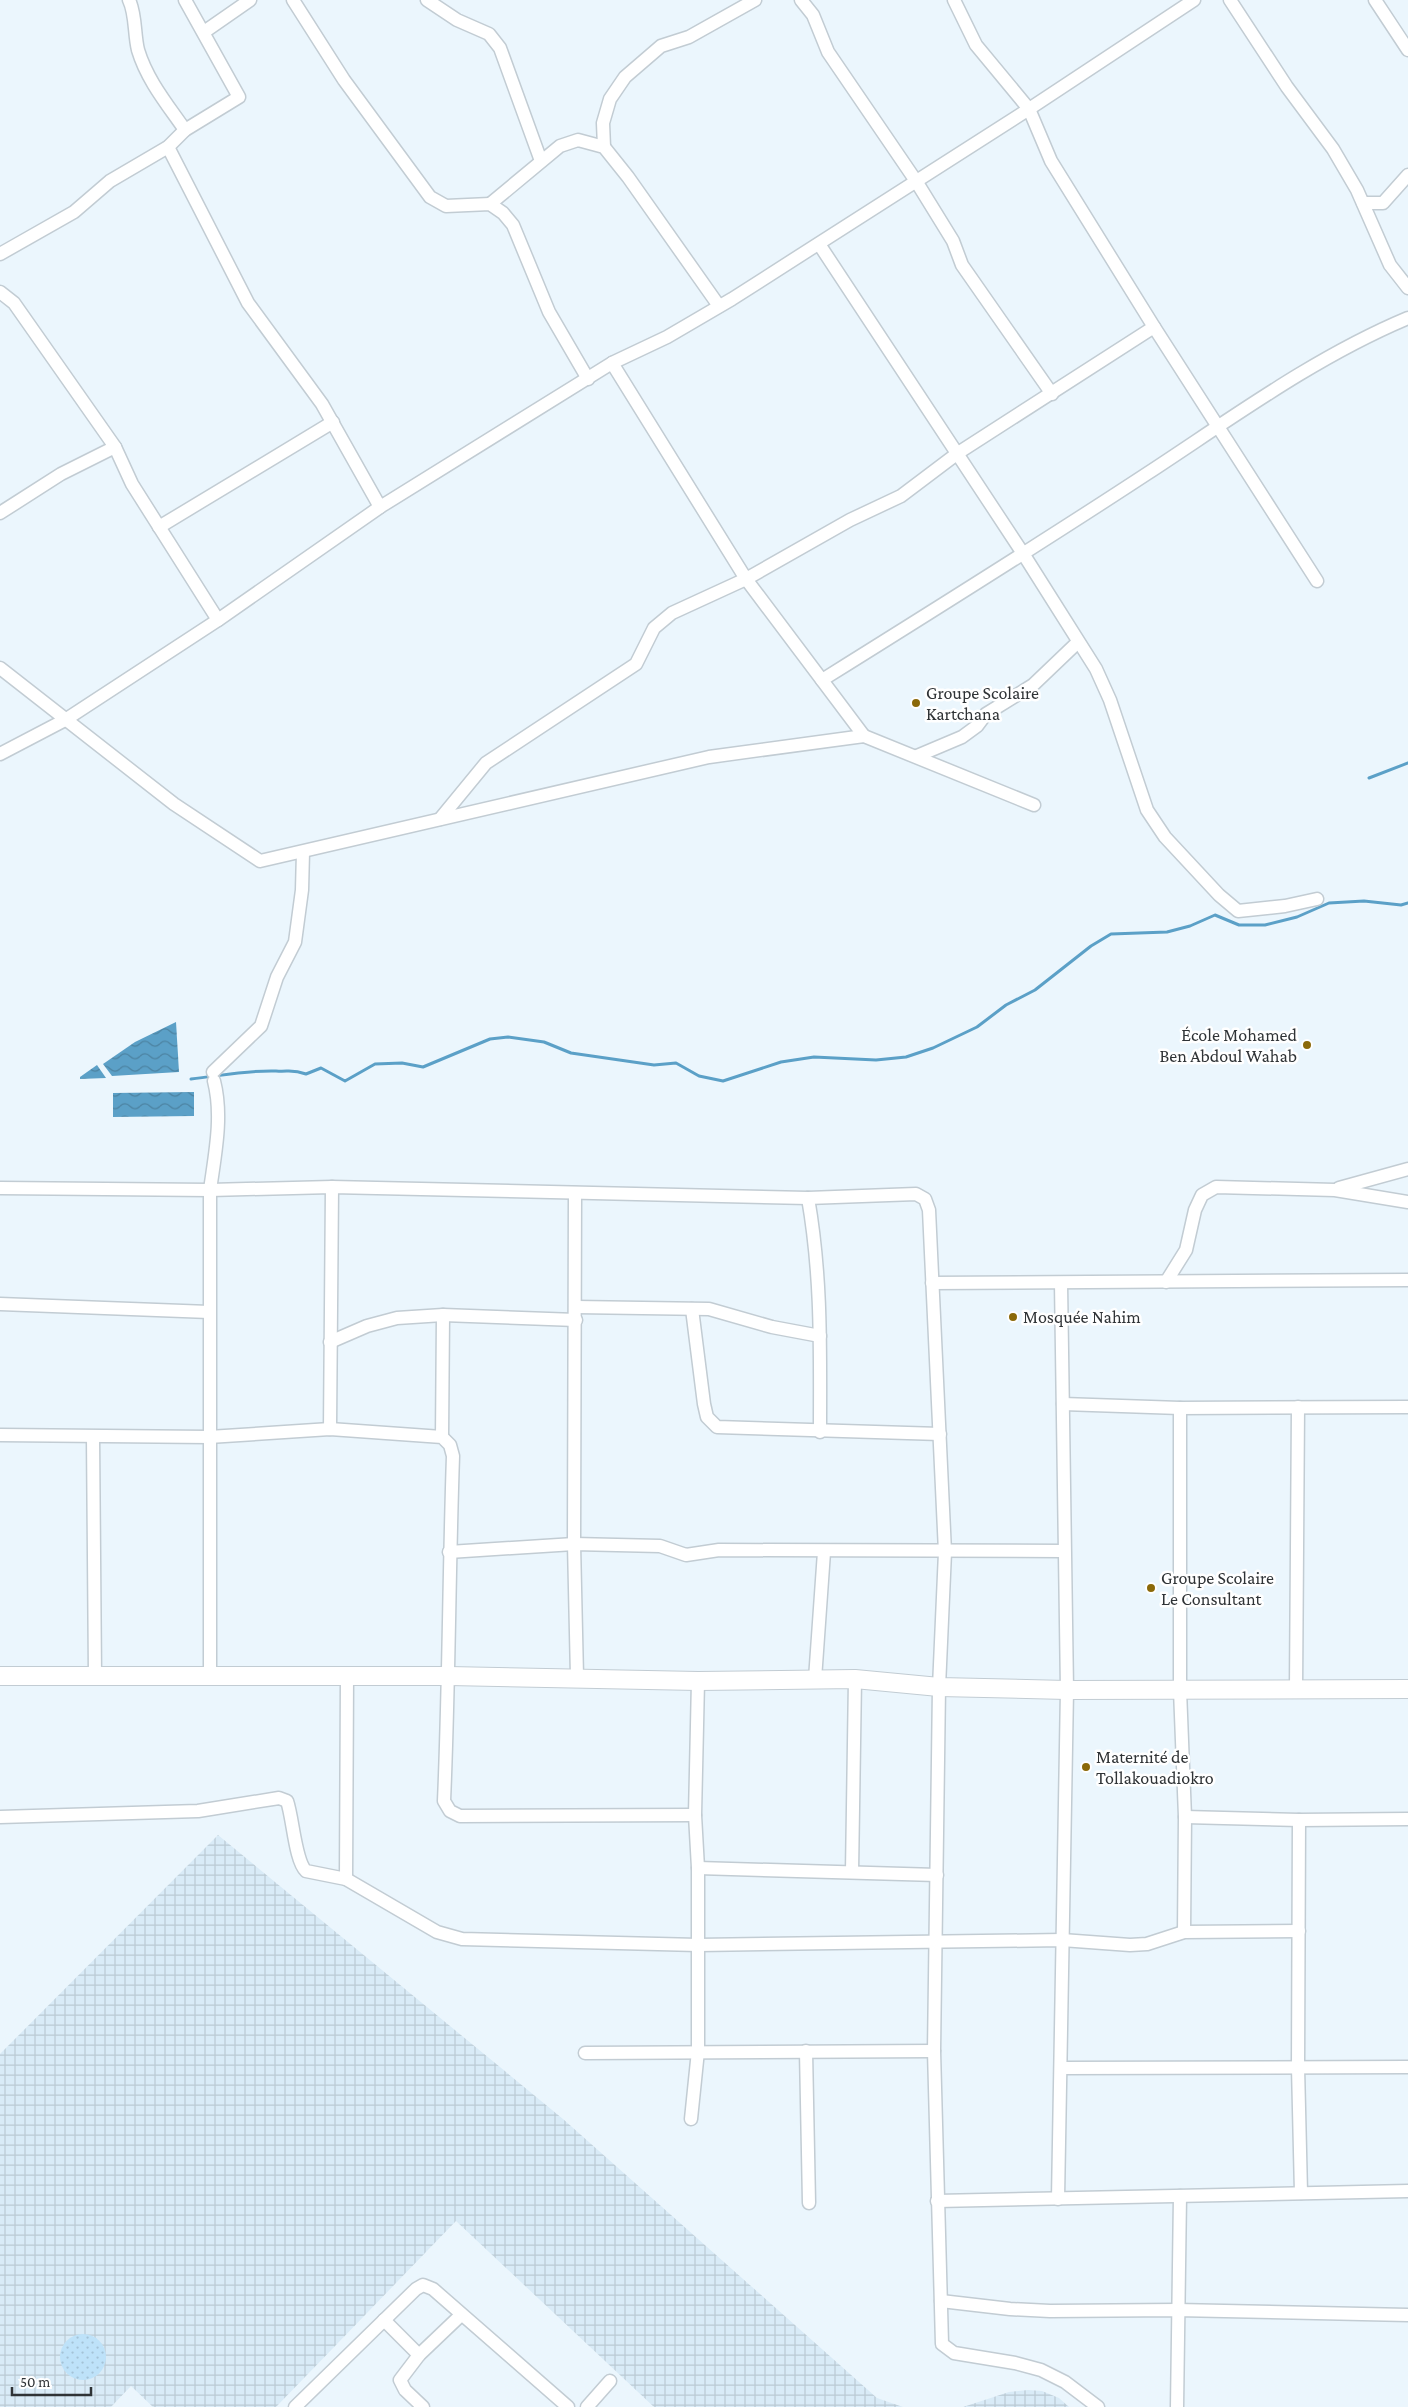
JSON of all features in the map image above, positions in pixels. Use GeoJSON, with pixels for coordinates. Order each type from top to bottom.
{"type":"FeatureCollection","features":[{"type":"Feature","properties":{"kind":"street"},"geometry":{"type":"LineString","coordinates":[[129,0],[132,6],[133,31],[147,75],[186,130]]}},
{"type":"Feature","properties":{"kind":"street"},"geometry":{"type":"LineString","coordinates":[[0,254],[74,212],[110,181],[168,147],[186,130],[239,97],[185,0]]}},
{"type":"Feature","properties":{"kind":"street"},"geometry":{"type":"LineString","coordinates":[[204,32],[250,0]]}},
{"type":"Feature","properties":{"kind":"street"},"geometry":{"type":"LineString","coordinates":[[293,0],[344,80],[430,197],[446,206],[490,204],[503,212],[513,226],[549,312],[588,379]]}},
{"type":"Feature","properties":{"kind":"street"},"geometry":{"type":"LineString","coordinates":[[427,0],[457,20],[489,34],[500,48],[541,160]]}},
{"type":"Feature","properties":{"kind":"street"},"geometry":{"type":"LineString","coordinates":[[604,147],[603,123],[610,99],[625,77],[661,46],[689,37],[754,0]]}},
{"type":"Feature","properties":{"kind":"street"},"geometry":{"type":"LineString","coordinates":[[801,0],[813,15],[832,59],[916,181],[953,241],[962,265],[1052,394]]}},
{"type":"Feature","properties":{"kind":"street"},"geometry":{"type":"LineString","coordinates":[[954,0],[976,45],[1029,109],[1051,161],[1154,327],[1317,581]]}},
{"type":"Feature","properties":{"kind":"street"},"geometry":{"type":"LineString","coordinates":[[0,754],[65,720],[218,620],[380,507],[612,363],[667,337],[819,244],[1194,0]]}},
{"type":"Feature","properties":{"kind":"street"},"geometry":{"type":"LineString","coordinates":[[1230,0],[1287,87],[1333,149],[1363,204],[1390,265],[1408,288]]}},
{"type":"Feature","properties":{"kind":"street"},"geometry":{"type":"LineString","coordinates":[[1375,0],[1408,50]]}},
{"type":"Feature","properties":{"kind":"street"},"geometry":{"type":"LineString","coordinates":[[490,204],[560,146],[578,140],[604,147],[628,177],[719,306]]}},
{"type":"Feature","properties":{"kind":"street"},"geometry":{"type":"LineString","coordinates":[[168,147],[248,303],[333,422],[380,507]]}},
{"type":"Feature","properties":{"kind":"street"},"geometry":{"type":"LineString","coordinates":[[1363,204],[1383,202],[1408,175]]}},
{"type":"Feature","properties":{"kind":"street"},"geometry":{"type":"LineString","coordinates":[[819,244],[958,453],[1096,669],[1110,700],[1147,810],[1165,837],[1219,895],[1238,911],[1285,906],[1317,898]]}},
{"type":"Feature","properties":{"kind":"street"},"geometry":{"type":"LineString","coordinates":[[0,292],[14,303],[115,447],[132,484],[218,620]]}},
{"type":"Feature","properties":{"kind":"street"},"geometry":{"type":"LineString","coordinates":[[822,680],[1024,555],[1325,359],[1379,330],[1408,318]]}},
{"type":"Feature","properties":{"kind":"street"},"geometry":{"type":"LineString","coordinates":[[440,819],[486,763],[636,664],[654,628],[672,613],[746,579],[850,520],[901,496],[958,453],[1154,327]]}},
{"type":"Feature","properties":{"kind":"street"},"geometry":{"type":"LineString","coordinates":[[612,363],[746,579],[864,736]]}},
{"type":"Feature","properties":{"kind":"street"},"geometry":{"type":"LineString","coordinates":[[159,526],[333,422]]}},
{"type":"Feature","properties":{"kind":"street"},"geometry":{"type":"LineString","coordinates":[[0,514],[61,474],[115,447]]}},
{"type":"Feature","properties":{"kind":"street"},"geometry":{"type":"LineString","coordinates":[[917,756],[962,737],[977,726],[986,714],[1033,685],[1078,642]]}},
{"type":"Feature","properties":{"kind":"street"},"geometry":{"type":"LineString","coordinates":[[0,668],[174,804],[260,861],[709,757],[864,736],[1034,805]]}},
{"type":"Feature","properties":{"kind":"street"},"geometry":{"type":"LineString","coordinates":[[210,1676],[208,1437],[210,1190],[216,1144],[218,1098],[214,1077],[261,1026],[277,977],[295,942],[302,890],[303,852]]}},
{"type":"Feature","properties":{"kind":"street"},"geometry":{"type":"LineString","coordinates":[[1334,1190],[1408,1169]]}},
{"type":"Feature","properties":{"kind":"street"},"geometry":{"type":"LineString","coordinates":[[330,1429],[332,1187]]}},
{"type":"Feature","properties":{"kind":"street"},"geometry":{"type":"LineString","coordinates":[[0,1188],[210,1190],[332,1187],[808,1198],[916,1194],[925,1199],[929,1210],[945,1552],[939,1687],[934,2051],[942,2344],[947,2350],[1042,2370],[1065,2382],[1098,2407]]}},
{"type":"Feature","properties":{"kind":"street"},"geometry":{"type":"LineString","coordinates":[[1166,1282],[1186,1250],[1195,1210],[1202,1195],[1216,1187],[1334,1190],[1408,1202]]}},
{"type":"Feature","properties":{"kind":"street"},"geometry":{"type":"LineString","coordinates":[[575,1193],[574,1544],[577,1677]]}},
{"type":"Feature","properties":{"kind":"street"},"geometry":{"type":"LineString","coordinates":[[808,1198],[815,1238],[820,1296],[820,1432]]}},
{"type":"Feature","properties":{"kind":"street"},"geometry":{"type":"LineString","coordinates":[[932,1283],[1408,1280]]}},
{"type":"Feature","properties":{"kind":"street"},"geometry":{"type":"LineString","coordinates":[[1058,2199],[1067,1690],[1061,1283]]}},
{"type":"Feature","properties":{"kind":"street"},"geometry":{"type":"LineString","coordinates":[[0,1304],[209,1312]]}},
{"type":"Feature","properties":{"kind":"street"},"geometry":{"type":"LineString","coordinates":[[330,1342],[366,1326],[397,1318],[692,1309],[709,1309],[772,1327],[820,1336]]}},
{"type":"Feature","properties":{"kind":"street"},"geometry":{"type":"LineString","coordinates":[[692,1309],[704,1404],[707,1417],[717,1427],[820,1432],[940,1434]]}},
{"type":"Feature","properties":{"kind":"street"},"geometry":{"type":"LineString","coordinates":[[442,1437],[443,1316]]}},
{"type":"Feature","properties":{"kind":"street"},"geometry":{"type":"LineString","coordinates":[[1064,1404],[1180,1408],[1408,1407]]}},
{"type":"Feature","properties":{"kind":"street"},"geometry":{"type":"LineString","coordinates":[[1296,1689],[1298,1407]]}},
{"type":"Feature","properties":{"kind":"street"},"geometry":{"type":"LineString","coordinates":[[1180,1408],[1180,1690],[1185,1817],[1184,1932]]}},
{"type":"Feature","properties":{"kind":"street"},"geometry":{"type":"LineString","coordinates":[[0,1435],[208,1437],[330,1429],[442,1437],[450,1445],[453,1456],[449,1676],[444,1801],[450,1811],[460,1816],[695,1815]]}},
{"type":"Feature","properties":{"kind":"street"},"geometry":{"type":"LineString","coordinates":[[93,1437],[95,1676]]}},
{"type":"Feature","properties":{"kind":"street"},"geometry":{"type":"LineString","coordinates":[[450,1552],[574,1544],[660,1546],[686,1554],[719,1550],[824,1552],[1064,1551]]}},
{"type":"Feature","properties":{"kind":"street"},"geometry":{"type":"LineString","coordinates":[[815,1679],[824,1552]]}},
{"type":"Feature","properties":{"kind":"street"},"geometry":{"type":"LineString","coordinates":[[0,1676],[449,1676],[577,1677],[698,1681],[855,1679],[939,1687],[1067,1690],[1408,1689]]}},
{"type":"Feature","properties":{"kind":"street"},"geometry":{"type":"LineString","coordinates":[[346,1879],[347,1676]]}},
{"type":"Feature","properties":{"kind":"street"},"geometry":{"type":"LineString","coordinates":[[852,1872],[855,1679]]}},
{"type":"Feature","properties":{"kind":"street"},"geometry":{"type":"LineString","coordinates":[[691,2119],[698,2051],[698,1868],[695,1815],[698,1681]]}},
{"type":"Feature","properties":{"kind":"street"},"geometry":{"type":"LineString","coordinates":[[0,1817],[198,1811],[279,1798],[287,1801],[292,1814],[303,1869],[346,1879],[437,1932],[462,1939],[698,1944],[1062,1940],[1130,1945],[1147,1944],[1184,1932],[1299,1931]]}},
{"type":"Feature","properties":{"kind":"street"},"geometry":{"type":"LineString","coordinates":[[1185,1817],[1298,1820],[1408,1819]]}},
{"type":"Feature","properties":{"kind":"street"},"geometry":{"type":"LineString","coordinates":[[1298,1820],[1298,2067],[1302,2193]]}},
{"type":"Feature","properties":{"kind":"street"},"geometry":{"type":"LineString","coordinates":[[698,1868],[937,1875]]}},
{"type":"Feature","properties":{"kind":"street"},"geometry":{"type":"LineString","coordinates":[[806,2051],[809,2203]]}},
{"type":"Feature","properties":{"kind":"street"},"geometry":{"type":"LineString","coordinates":[[585,2053],[934,2051]]}},
{"type":"Feature","properties":{"kind":"street"},"geometry":{"type":"LineString","coordinates":[[1061,2068],[1408,2067]]}},
{"type":"Feature","properties":{"kind":"street"},"geometry":{"type":"LineString","coordinates":[[937,2201],[1408,2191]]}},
{"type":"Feature","properties":{"kind":"street"},"geometry":{"type":"LineString","coordinates":[[1177,2407],[1180,2196]]}},
{"type":"Feature","properties":{"kind":"street"},"geometry":{"type":"LineString","coordinates":[[295,2407],[416,2289],[423,2285],[433,2289],[568,2407]]}},
{"type":"Feature","properties":{"kind":"street"},"geometry":{"type":"LineString","coordinates":[[941,2301],[1010,2310],[1050,2312],[1177,2310],[1408,2315]]}},
{"type":"Feature","properties":{"kind":"street"},"geometry":{"type":"LineString","coordinates":[[423,2407],[405,2390],[400,2380],[419,2355],[461,2315]]}},
{"type":"Feature","properties":{"kind":"street"},"geometry":{"type":"LineString","coordinates":[[384,2320],[419,2355]]}},
{"type":"Feature","properties":{"kind":"street"},"geometry":{"type":"LineString","coordinates":[[586,2407],[610,2381]]}},
{"type":"Feature","properties":{"kind":"shaded area"},"geometry":{"type":"Polygon","coordinates":[[[218,1835],[563,2119],[877,2398],[903,2407],[654,2407],[456,2221],[276,2407],[153,2407],[131,2386],[111,2407],[0,2407],[0,2054],[218,1835]]]}},
{"type":"Feature","properties":{"kind":"shaded area"},"geometry":{"type":"Polygon","coordinates":[[[83,2334],[96,2338],[102,2344],[106,2357],[102,2370],[96,2376],[83,2380],[70,2376],[64,2370],[60,2357],[64,2344],[70,2338],[83,2334]]]}},
{"type":"Feature","properties":{"kind":"shaded area"},"geometry":{"type":"Polygon","coordinates":[[[1042,2391],[1059,2398],[1069,2407],[963,2407],[1009,2392],[1042,2391]]]}},
{"type":"Feature","properties":{"kind":"water"},"geometry":{"type":"Polygon","coordinates":[[[176,1022],[179,1072],[112,1076],[103,1064],[135,1042],[176,1022]]]}},
{"type":"Feature","properties":{"kind":"water"},"geometry":{"type":"Polygon","coordinates":[[[97,1065],[106,1078],[80,1079],[80,1077],[97,1065]]]}},
{"type":"Feature","properties":{"kind":"water"},"geometry":{"type":"Polygon","coordinates":[[[194,1092],[194,1116],[113,1117],[113,1093],[194,1092]]]}},
{"type":"Feature","properties":{"kind":"waterway"},"geometry":{"type":"LineString","coordinates":[[1369,778],[1408,763]]}},
{"type":"Feature","properties":{"kind":"waterway"},"geometry":{"type":"LineString","coordinates":[[191,1079],[265,1071],[294,1071],[306,1074],[321,1068],[345,1081],[375,1064],[402,1063],[423,1067],[490,1039],[508,1037],[544,1042],[571,1053],[654,1065],[676,1063],[699,1076],[723,1081],[781,1062],[814,1057],[876,1060],[906,1057],[933,1048],[977,1027],[1006,1005],[1035,990],[1091,946],[1111,934],[1167,932],[1190,926],[1215,915],[1239,925],[1265,925],[1297,917],[1329,903],[1364,901],[1401,905],[1408,903]]}},
{"type":"Feature","properties":{"kind":"place","name":"Groupe Scolaire Kartchana"},"geometry":{"type":"Point","coordinates":[916,703]}},
{"type":"Feature","properties":{"kind":"place","name":"École Mohamed Ben Abdoul Wahab"},"geometry":{"type":"Point","coordinates":[1307,1045]}},
{"type":"Feature","properties":{"kind":"place","name":"Mosquée Nahim"},"geometry":{"type":"Point","coordinates":[1013,1317]}},
{"type":"Feature","properties":{"kind":"place","name":"Groupe Scolaire Le Consultant"},"geometry":{"type":"Point","coordinates":[1151,1588]}},
{"type":"Feature","properties":{"kind":"place","name":"Maternité de Tollakouadiokro"},"geometry":{"type":"Point","coordinates":[1086,1767]}}]}
